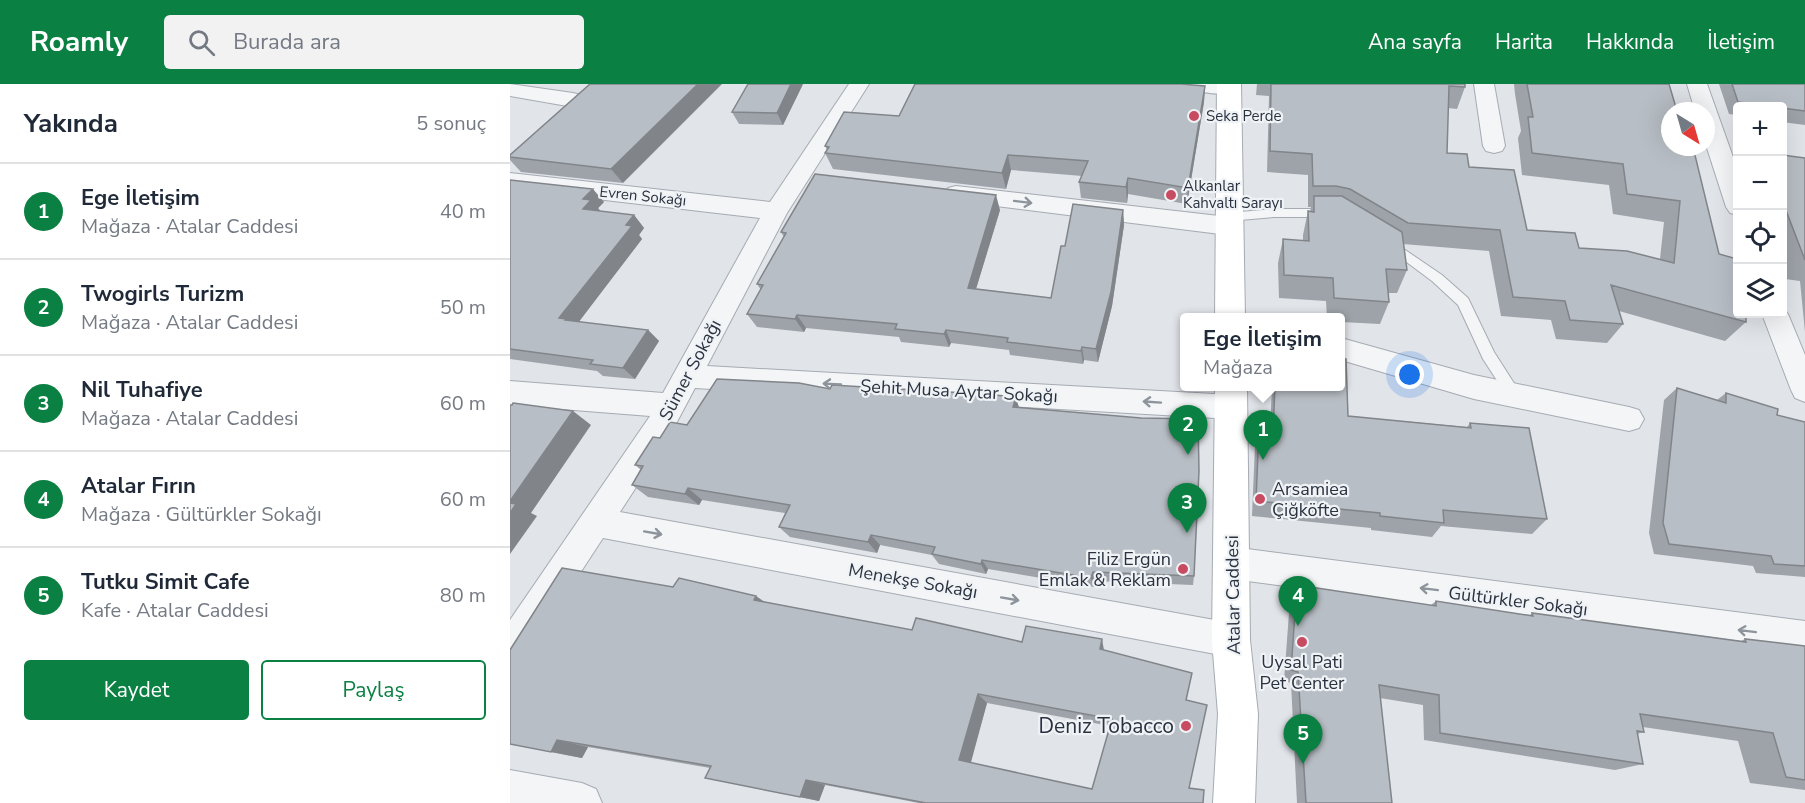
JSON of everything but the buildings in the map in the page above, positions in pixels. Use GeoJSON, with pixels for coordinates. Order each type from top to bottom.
{"type":"FeatureCollection","features":[{"type":"Feature","properties":{"kind":"street"},"geometry":{"type":"LineString","coordinates":[[510,90],[565,108],[591,84]]}},
{"type":"Feature","properties":{"kind":"street","name":"Sümer Sokağı"},"geometry":{"type":"LineString","coordinates":[[510,650],[660,426],[776,211],[809,177],[859,84]]}},
{"type":"Feature","properties":{"kind":"street"},"geometry":{"type":"LineString","coordinates":[[1191,84],[1229,86],[1230,313]]}},
{"type":"Feature","properties":{"kind":"street"},"geometry":{"type":"LineString","coordinates":[[1484,84],[1494,146]]}},
{"type":"Feature","properties":{"kind":"street"},"geometry":{"type":"LineString","coordinates":[[1697,84],[1733,195]]}},
{"type":"Feature","properties":{"kind":"street","name":"Evren Sokağı"},"geometry":{"type":"LineString","coordinates":[[510,181],[776,211]]}},
{"type":"Feature","properties":{"kind":"street"},"geometry":{"type":"LineString","coordinates":[[937,192],[1228,222]]}},
{"type":"Feature","properties":{"kind":"street"},"geometry":{"type":"LineString","coordinates":[[1777,318],[1805,390]]}},
{"type":"Feature","properties":{"kind":"street"},"geometry":{"type":"LineString","coordinates":[[1345,350],[1474,387],[1629,419]]}},
{"type":"Feature","properties":{"kind":"street","name":"Şehit Musa Aytar Sokağı"},"geometry":{"type":"LineString","coordinates":[[687,375],[1231,397]]}},
{"type":"Feature","properties":{"kind":"street"},"geometry":{"type":"LineString","coordinates":[[510,393],[671,406]]}},
{"type":"Feature","properties":{"kind":"street","name":"Atalar Caddesi"},"geometry":{"type":"LineString","coordinates":[[1231,397],[1231,640],[1238,714],[1234,803]]}},
{"type":"Feature","properties":{"kind":"street","name":"Menekşe Sokağı"},"geometry":{"type":"LineString","coordinates":[[595,522],[1231,640]]}},
{"type":"Feature","properties":{"kind":"street","name":"Gültürkler Sokağı"},"geometry":{"type":"LineString","coordinates":[[1232,563],[1805,638]]}},
{"type":"Feature","properties":{"kind":"street"},"geometry":{"type":"LineString","coordinates":[[510,789],[582,803]]}},
{"type":"Feature","properties":{"kind":"lane"},"geometry":{"type":"LineString","coordinates":[[1228,222],[1274,213],[1340,215]]}},
{"type":"Feature","properties":{"kind":"lane"},"geometry":{"type":"LineString","coordinates":[[1379,237],[1415,261],[1463,302],[1488,355],[1514,395]]}},
{"type":"Feature","properties":{"kind":"place","name":"Seka Perde"},"geometry":{"type":"Point","coordinates":[1194,116]}},
{"type":"Feature","properties":{"kind":"place","name":"Alkanlar Kahvaltı Sarayı"},"geometry":{"type":"Point","coordinates":[1171,195]}},
{"type":"Feature","properties":{"kind":"place","name":"Twogirls Turizm"},"geometry":{"type":"Point","coordinates":[1188,455]}},
{"type":"Feature","properties":{"kind":"place","name":"Ege İletişim"},"geometry":{"type":"Point","coordinates":[1263,460]}},
{"type":"Feature","properties":{"kind":"place","name":"Arsamiea Çiğköfte"},"geometry":{"type":"Point","coordinates":[1260,499]}},
{"type":"Feature","properties":{"kind":"place","name":"Nil Tuhafiye"},"geometry":{"type":"Point","coordinates":[1187,533]}},
{"type":"Feature","properties":{"kind":"place","name":"Filiz Ergün Emlak & Reklam"},"geometry":{"type":"Point","coordinates":[1183,569]}},
{"type":"Feature","properties":{"kind":"place","name":"Atalar Fırın"},"geometry":{"type":"Point","coordinates":[1298,626]}},
{"type":"Feature","properties":{"kind":"place","name":"Uysal Pati Pet Center"},"geometry":{"type":"Point","coordinates":[1302,642]}},
{"type":"Feature","properties":{"kind":"place","name":"Deniz Tobacco"},"geometry":{"type":"Point","coordinates":[1186,726]}},
{"type":"Feature","properties":{"kind":"place","name":"Tutku Simit Cafe"},"geometry":{"type":"Point","coordinates":[1303,764]}}]}
